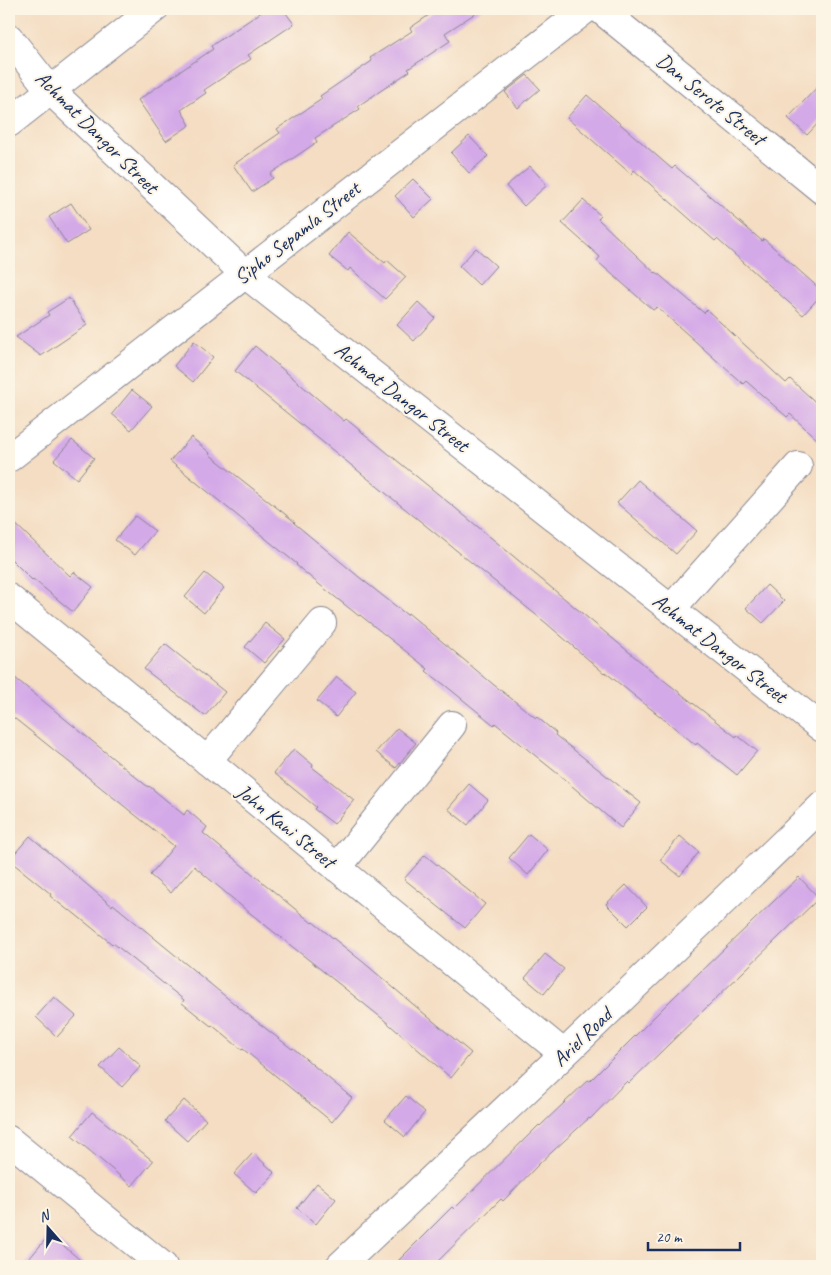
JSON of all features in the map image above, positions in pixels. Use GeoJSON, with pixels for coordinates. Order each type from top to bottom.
{"type":"FeatureCollection","features":[{"type":"Feature","properties":{"kind":"street"},"geometry":{"type":"LineString","coordinates":[[9,123],[154,9]]}},
{"type":"Feature","properties":{"kind":"street","name":"Sipho Sepamla Street"},"geometry":{"type":"LineString","coordinates":[[9,458],[586,9]]}},
{"type":"Feature","properties":{"kind":"street","name":"Dan Serote Street"},"geometry":{"type":"LineString","coordinates":[[600,9],[822,190]]}},
{"type":"Feature","properties":{"kind":"street","name":"Achmat Dangor Street"},"geometry":{"type":"LineString","coordinates":[[9,38],[50,90],[245,274],[822,728]]}},
{"type":"Feature","properties":{"kind":"street"},"geometry":{"type":"LineString","coordinates":[[671,609],[798,466]]}},
{"type":"Feature","properties":{"kind":"street","name":"John Kani Street"},"geometry":{"type":"LineString","coordinates":[[9,598],[564,1054]]}},
{"type":"Feature","properties":{"kind":"street"},"geometry":{"type":"LineString","coordinates":[[207,761],[322,623]]}},
{"type":"Feature","properties":{"kind":"street"},"geometry":{"type":"LineString","coordinates":[[337,868],[452,725]]}},
{"type":"Feature","properties":{"kind":"street","name":"Ariel Road"},"geometry":{"type":"LineString","coordinates":[[340,1266],[822,806]]}},
{"type":"Feature","properties":{"kind":"street"},"geometry":{"type":"LineString","coordinates":[[9,1140],[163,1266]]}},
{"type":"Feature","properties":{"kind":"building"},"geometry":{"type":"Polygon","coordinates":[[[266,9],[283,9],[294,24],[248,55],[251,59],[204,90],[206,93],[181,110],[190,125],[166,141],[138,100],[213,49],[211,46],[266,9]]]}},
{"type":"Feature","properties":{"kind":"building"},"geometry":{"type":"Polygon","coordinates":[[[438,9],[482,9],[445,33],[450,41],[358,106],[360,109],[315,138],[317,142],[270,174],[273,178],[252,192],[233,165],[280,133],[277,129],[322,99],[320,96],[372,61],[370,58],[412,31],[410,28],[438,9]]]}},
{"type":"Feature","properties":{"kind":"building"},"geometry":{"type":"Polygon","coordinates":[[[527,75],[540,89],[518,108],[505,92],[527,75]]]}},
{"type":"Feature","properties":{"kind":"building"},"geometry":{"type":"Polygon","coordinates":[[[822,82],[822,119],[807,135],[788,118],[822,82]]]}},
{"type":"Feature","properties":{"kind":"building"},"geometry":{"type":"Polygon","coordinates":[[[587,95],[672,169],[675,166],[762,241],[764,239],[822,291],[822,294],[803,315],[717,239],[715,241],[634,170],[631,174],[567,118],[587,95]]]}},
{"type":"Feature","properties":{"kind":"building"},"geometry":{"type":"Polygon","coordinates":[[[469,136],[488,156],[469,173],[451,153],[469,136]]]}},
{"type":"Feature","properties":{"kind":"building"},"geometry":{"type":"Polygon","coordinates":[[[530,166],[547,185],[524,206],[506,186],[530,166]]]}},
{"type":"Feature","properties":{"kind":"building"},"geometry":{"type":"Polygon","coordinates":[[[413,179],[433,199],[414,217],[395,196],[413,179]]]}},
{"type":"Feature","properties":{"kind":"building"},"geometry":{"type":"Polygon","coordinates":[[[583,200],[601,216],[598,219],[655,273],[704,313],[707,310],[786,383],[790,379],[822,408],[822,444],[790,414],[787,417],[746,381],[743,384],[657,307],[653,310],[597,261],[600,257],[562,223],[583,200]]]}},
{"type":"Feature","properties":{"kind":"building"},"geometry":{"type":"Polygon","coordinates":[[[71,203],[89,230],[67,244],[49,217],[71,203]]]}},
{"type":"Feature","properties":{"kind":"building"},"geometry":{"type":"Polygon","coordinates":[[[348,232],[385,263],[387,260],[406,277],[385,299],[350,268],[348,271],[329,256],[348,232]]]}},
{"type":"Feature","properties":{"kind":"building"},"geometry":{"type":"Polygon","coordinates":[[[476,248],[496,266],[479,285],[459,266],[476,248]]]}},
{"type":"Feature","properties":{"kind":"building"},"geometry":{"type":"Polygon","coordinates":[[[69,298],[87,325],[41,356],[16,337],[49,315],[47,312],[69,298]]]}},
{"type":"Feature","properties":{"kind":"building"},"geometry":{"type":"Polygon","coordinates":[[[418,302],[435,318],[414,341],[397,325],[418,302]]]}},
{"type":"Feature","properties":{"kind":"building"},"geometry":{"type":"Polygon","coordinates":[[[194,341],[213,357],[193,382],[174,366],[194,341]]]}},
{"type":"Feature","properties":{"kind":"building"},"geometry":{"type":"Polygon","coordinates":[[[255,346],[344,421],[346,419],[647,667],[736,737],[737,735],[757,751],[737,775],[604,673],[546,623],[235,371],[255,346]]]}},
{"type":"Feature","properties":{"kind":"building"},"geometry":{"type":"Polygon","coordinates":[[[132,390],[152,406],[131,430],[112,414],[132,390]]]}},
{"type":"Feature","properties":{"kind":"building"},"geometry":{"type":"Polygon","coordinates":[[[191,437],[209,454],[295,522],[359,577],[407,615],[408,613],[494,685],[537,717],[556,733],[555,735],[641,803],[621,828],[558,774],[426,671],[428,669],[315,581],[297,564],[170,461],[191,437]]]}},
{"type":"Feature","properties":{"kind":"building"},"geometry":{"type":"Polygon","coordinates":[[[72,440],[94,458],[77,479],[54,460],[72,440]]]}},
{"type":"Feature","properties":{"kind":"building"},"geometry":{"type":"Polygon","coordinates":[[[638,480],[697,531],[676,554],[617,503],[638,480]]]}},
{"type":"Feature","properties":{"kind":"building"},"geometry":{"type":"Polygon","coordinates":[[[135,516],[155,531],[135,555],[115,540],[135,516]]]}},
{"type":"Feature","properties":{"kind":"building"},"geometry":{"type":"Polygon","coordinates":[[[9,518],[70,576],[74,572],[93,587],[73,612],[32,580],[9,557],[9,518]]]}},
{"type":"Feature","properties":{"kind":"building"},"geometry":{"type":"Polygon","coordinates":[[[205,573],[224,588],[204,613],[185,597],[205,573]]]}},
{"type":"Feature","properties":{"kind":"building"},"geometry":{"type":"Polygon","coordinates":[[[767,585],[784,601],[763,623],[746,608],[767,585]]]}},
{"type":"Feature","properties":{"kind":"building"},"geometry":{"type":"Polygon","coordinates":[[[265,623],[285,639],[264,663],[245,647],[265,623]]]}},
{"type":"Feature","properties":{"kind":"building"},"geometry":{"type":"Polygon","coordinates":[[[165,644],[225,692],[205,716],[144,669],[165,644]]]}},
{"type":"Feature","properties":{"kind":"building"},"geometry":{"type":"Polygon","coordinates":[[[9,673],[184,815],[187,810],[207,827],[203,833],[312,923],[363,962],[471,1053],[451,1078],[383,1019],[194,866],[171,893],[150,875],[174,846],[9,714],[9,673]]]}},
{"type":"Feature","properties":{"kind":"building"},"geometry":{"type":"Polygon","coordinates":[[[337,677],[356,692],[336,717],[317,701],[337,677]]]}},
{"type":"Feature","properties":{"kind":"building"},"geometry":{"type":"Polygon","coordinates":[[[397,728],[416,743],[396,768],[376,752],[397,728]]]}},
{"type":"Feature","properties":{"kind":"building"},"geometry":{"type":"Polygon","coordinates":[[[294,749],[313,765],[312,767],[354,800],[334,824],[314,809],[316,807],[274,773],[294,749]]]}},
{"type":"Feature","properties":{"kind":"building"},"geometry":{"type":"Polygon","coordinates":[[[469,784],[488,800],[468,825],[448,809],[469,784]]]}},
{"type":"Feature","properties":{"kind":"building"},"geometry":{"type":"Polygon","coordinates":[[[529,834],[548,850],[528,875],[509,858],[529,834]]]}},
{"type":"Feature","properties":{"kind":"building"},"geometry":{"type":"Polygon","coordinates":[[[30,836],[112,906],[113,904],[242,1010],[293,1048],[352,1098],[332,1122],[243,1049],[182,1003],[184,1000],[113,943],[50,896],[51,894],[9,860],[30,836]]]}},
{"type":"Feature","properties":{"kind":"building"},"geometry":{"type":"Polygon","coordinates":[[[680,836],[699,852],[680,876],[660,860],[680,836]]]}},
{"type":"Feature","properties":{"kind":"building"},"geometry":{"type":"Polygon","coordinates":[[[425,855],[485,904],[465,928],[404,879],[425,855]]]}},
{"type":"Feature","properties":{"kind":"building"},"geometry":{"type":"Polygon","coordinates":[[[799,877],[819,898],[629,1083],[627,1081],[590,1119],[540,1163],[503,1201],[501,1199],[433,1266],[393,1266],[539,1125],[588,1080],[590,1081],[799,877]]]}},
{"type":"Feature","properties":{"kind":"building"},"geometry":{"type":"Polygon","coordinates":[[[626,885],[647,907],[628,926],[606,904],[626,885]]]}},
{"type":"Feature","properties":{"kind":"building"},"geometry":{"type":"Polygon","coordinates":[[[545,954],[564,969],[544,994],[525,978],[545,954]]]}},
{"type":"Feature","properties":{"kind":"building"},"geometry":{"type":"Polygon","coordinates":[[[54,997],[76,1016],[57,1037],[36,1017],[54,997]]]}},
{"type":"Feature","properties":{"kind":"building"},"geometry":{"type":"Polygon","coordinates":[[[119,1047],[141,1066],[122,1087],[100,1067],[119,1047]]]}},
{"type":"Feature","properties":{"kind":"building"},"geometry":{"type":"Polygon","coordinates":[[[406,1096],[425,1112],[405,1137],[385,1120],[406,1096]]]}},
{"type":"Feature","properties":{"kind":"building"},"geometry":{"type":"Polygon","coordinates":[[[184,1100],[206,1120],[187,1141],[165,1121],[184,1100]]]}},
{"type":"Feature","properties":{"kind":"building"},"geometry":{"type":"Polygon","coordinates":[[[92,1112],[153,1161],[132,1186],[72,1136],[92,1112]]]}},
{"type":"Feature","properties":{"kind":"building"},"geometry":{"type":"Polygon","coordinates":[[[253,1153],[275,1173],[256,1193],[234,1174],[253,1153]]]}},
{"type":"Feature","properties":{"kind":"building"},"geometry":{"type":"Polygon","coordinates":[[[317,1183],[336,1199],[316,1224],[297,1208],[317,1183]]]}},
{"type":"Feature","properties":{"kind":"building"},"geometry":{"type":"Polygon","coordinates":[[[50,1234],[87,1266],[23,1266],[50,1234]]]}}]}
